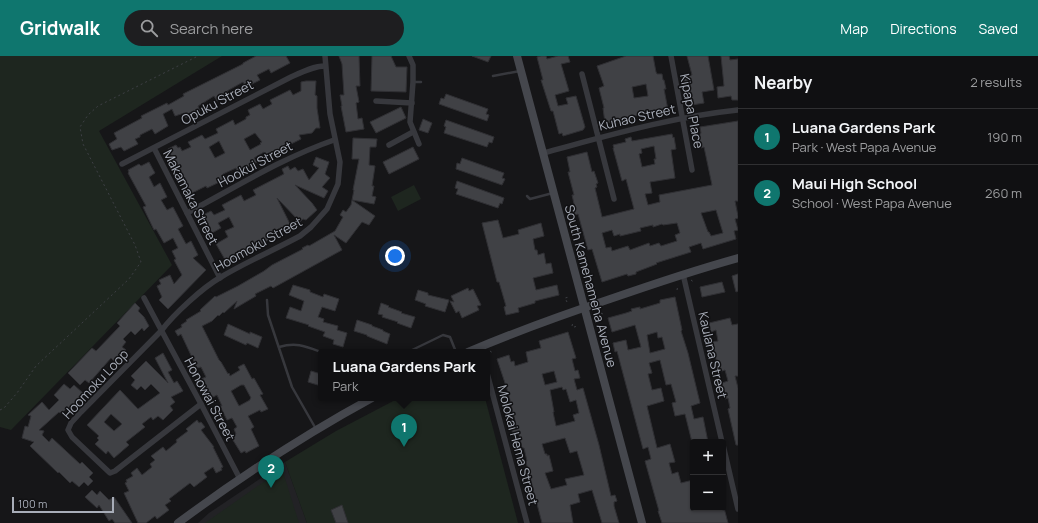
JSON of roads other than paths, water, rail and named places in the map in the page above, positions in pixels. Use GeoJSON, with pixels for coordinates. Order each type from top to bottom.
{"type":"FeatureCollection","features":[{"type":"Feature","properties":{"kind":"street","name":"Hoomoku Street"},"geometry":{"type":"LineString","coordinates":[[161,331],[167,323],[206,288],[220,278],[300,236],[311,227],[327,209],[338,184],[340,162],[334,140],[330,114],[324,56]]}},
{"type":"Feature","properties":{"kind":"street"},"geometry":{"type":"LineString","coordinates":[[409,56],[413,65],[410,122],[419,144]]}},
{"type":"Feature","properties":{"kind":"street","name":"South Kamehameha Avenue"},"geometry":{"type":"LineString","coordinates":[[517,56],[642,523]]}},
{"type":"Feature","properties":{"kind":"street","name":"Kipapa Place"},"geometry":{"type":"LineString","coordinates":[[671,56],[692,170]]}},
{"type":"Feature","properties":{"kind":"street","name":"Opuku Street"},"geometry":{"type":"LineString","coordinates":[[122,164],[301,72],[320,66],[325,66]]}},
{"type":"Feature","properties":{"kind":"street"},"geometry":{"type":"LineString","coordinates":[[582,74],[614,199]]}},
{"type":"Feature","properties":{"kind":"street"},"geometry":{"type":"LineString","coordinates":[[376,101],[412,103]]}},
{"type":"Feature","properties":{"kind":"street","name":"Kuhao Street"},"geometry":{"type":"LineString","coordinates":[[543,153],[598,137],[683,118],[738,110]]}},
{"type":"Feature","properties":{"kind":"street"},"geometry":{"type":"LineString","coordinates":[[389,145],[413,132]]}},
{"type":"Feature","properties":{"kind":"street","name":"Hookui Street"},"geometry":{"type":"LineString","coordinates":[[187,213],[297,154],[334,140]]}},
{"type":"Feature","properties":{"kind":"street","name":"Makamaka Street"},"geometry":{"type":"LineString","coordinates":[[154,148],[220,278]]}},
{"type":"Feature","properties":{"kind":"street"},"geometry":{"type":"LineString","coordinates":[[481,349],[528,327],[683,274],[738,258]]}},
{"type":"Feature","properties":{"kind":"street","name":"Kaulana Street"},"geometry":{"type":"LineString","coordinates":[[683,274],[722,439]]}},
{"type":"Feature","properties":{"kind":"street","name":"Honowai Street"},"geometry":{"type":"LineString","coordinates":[[144,298],[202,404],[240,478]]}},
{"type":"Feature","properties":{"kind":"street","name":"Hoomoku Loop"},"geometry":{"type":"LineString","coordinates":[[161,331],[71,423],[68,430],[72,437],[110,473],[115,471],[202,404]]}},
{"type":"Feature","properties":{"kind":"street","name":"Molokai Hema Street"},"geometry":{"type":"LineString","coordinates":[[490,384],[527,523]]}},
{"type":"Feature","properties":{"kind":"street"},"geometry":{"type":"LineString","coordinates":[[178,523],[240,478],[316,430],[367,401]]}},
{"type":"Feature","properties":{"kind":"street","name":"Kaulana Street"},"geometry":{"type":"LineString","coordinates":[[726,456],[738,509]]}},
{"type":"Feature","properties":{"kind":"lane"},"geometry":{"type":"LineString","coordinates":[[493,76],[521,70]]}},
{"type":"Feature","properties":{"kind":"lane"},"geometry":{"type":"LineString","coordinates":[[413,82],[421,82]]}},
{"type":"Feature","properties":{"kind":"lane"},"geometry":{"type":"LineString","coordinates":[[527,196],[530,199],[534,199],[554,193]]}},
{"type":"Feature","properties":{"kind":"lane"},"geometry":{"type":"LineString","coordinates":[[267,300],[268,315],[292,387],[316,430]]}},
{"type":"Feature","properties":{"kind":"lane"},"geometry":{"type":"LineString","coordinates":[[414,349],[443,335],[450,337],[455,349]]}},
{"type":"Feature","properties":{"kind":"lane"},"geometry":{"type":"LineString","coordinates":[[279,347],[290,344],[302,345],[318,351]]}},
{"type":"Feature","properties":{"kind":"place","name":"Luana Gardens Park"},"geometry":{"type":"Point","coordinates":[404,447]}},
{"type":"Feature","properties":{"kind":"place","name":"Maui High School"},"geometry":{"type":"Point","coordinates":[271,488]}}]}
